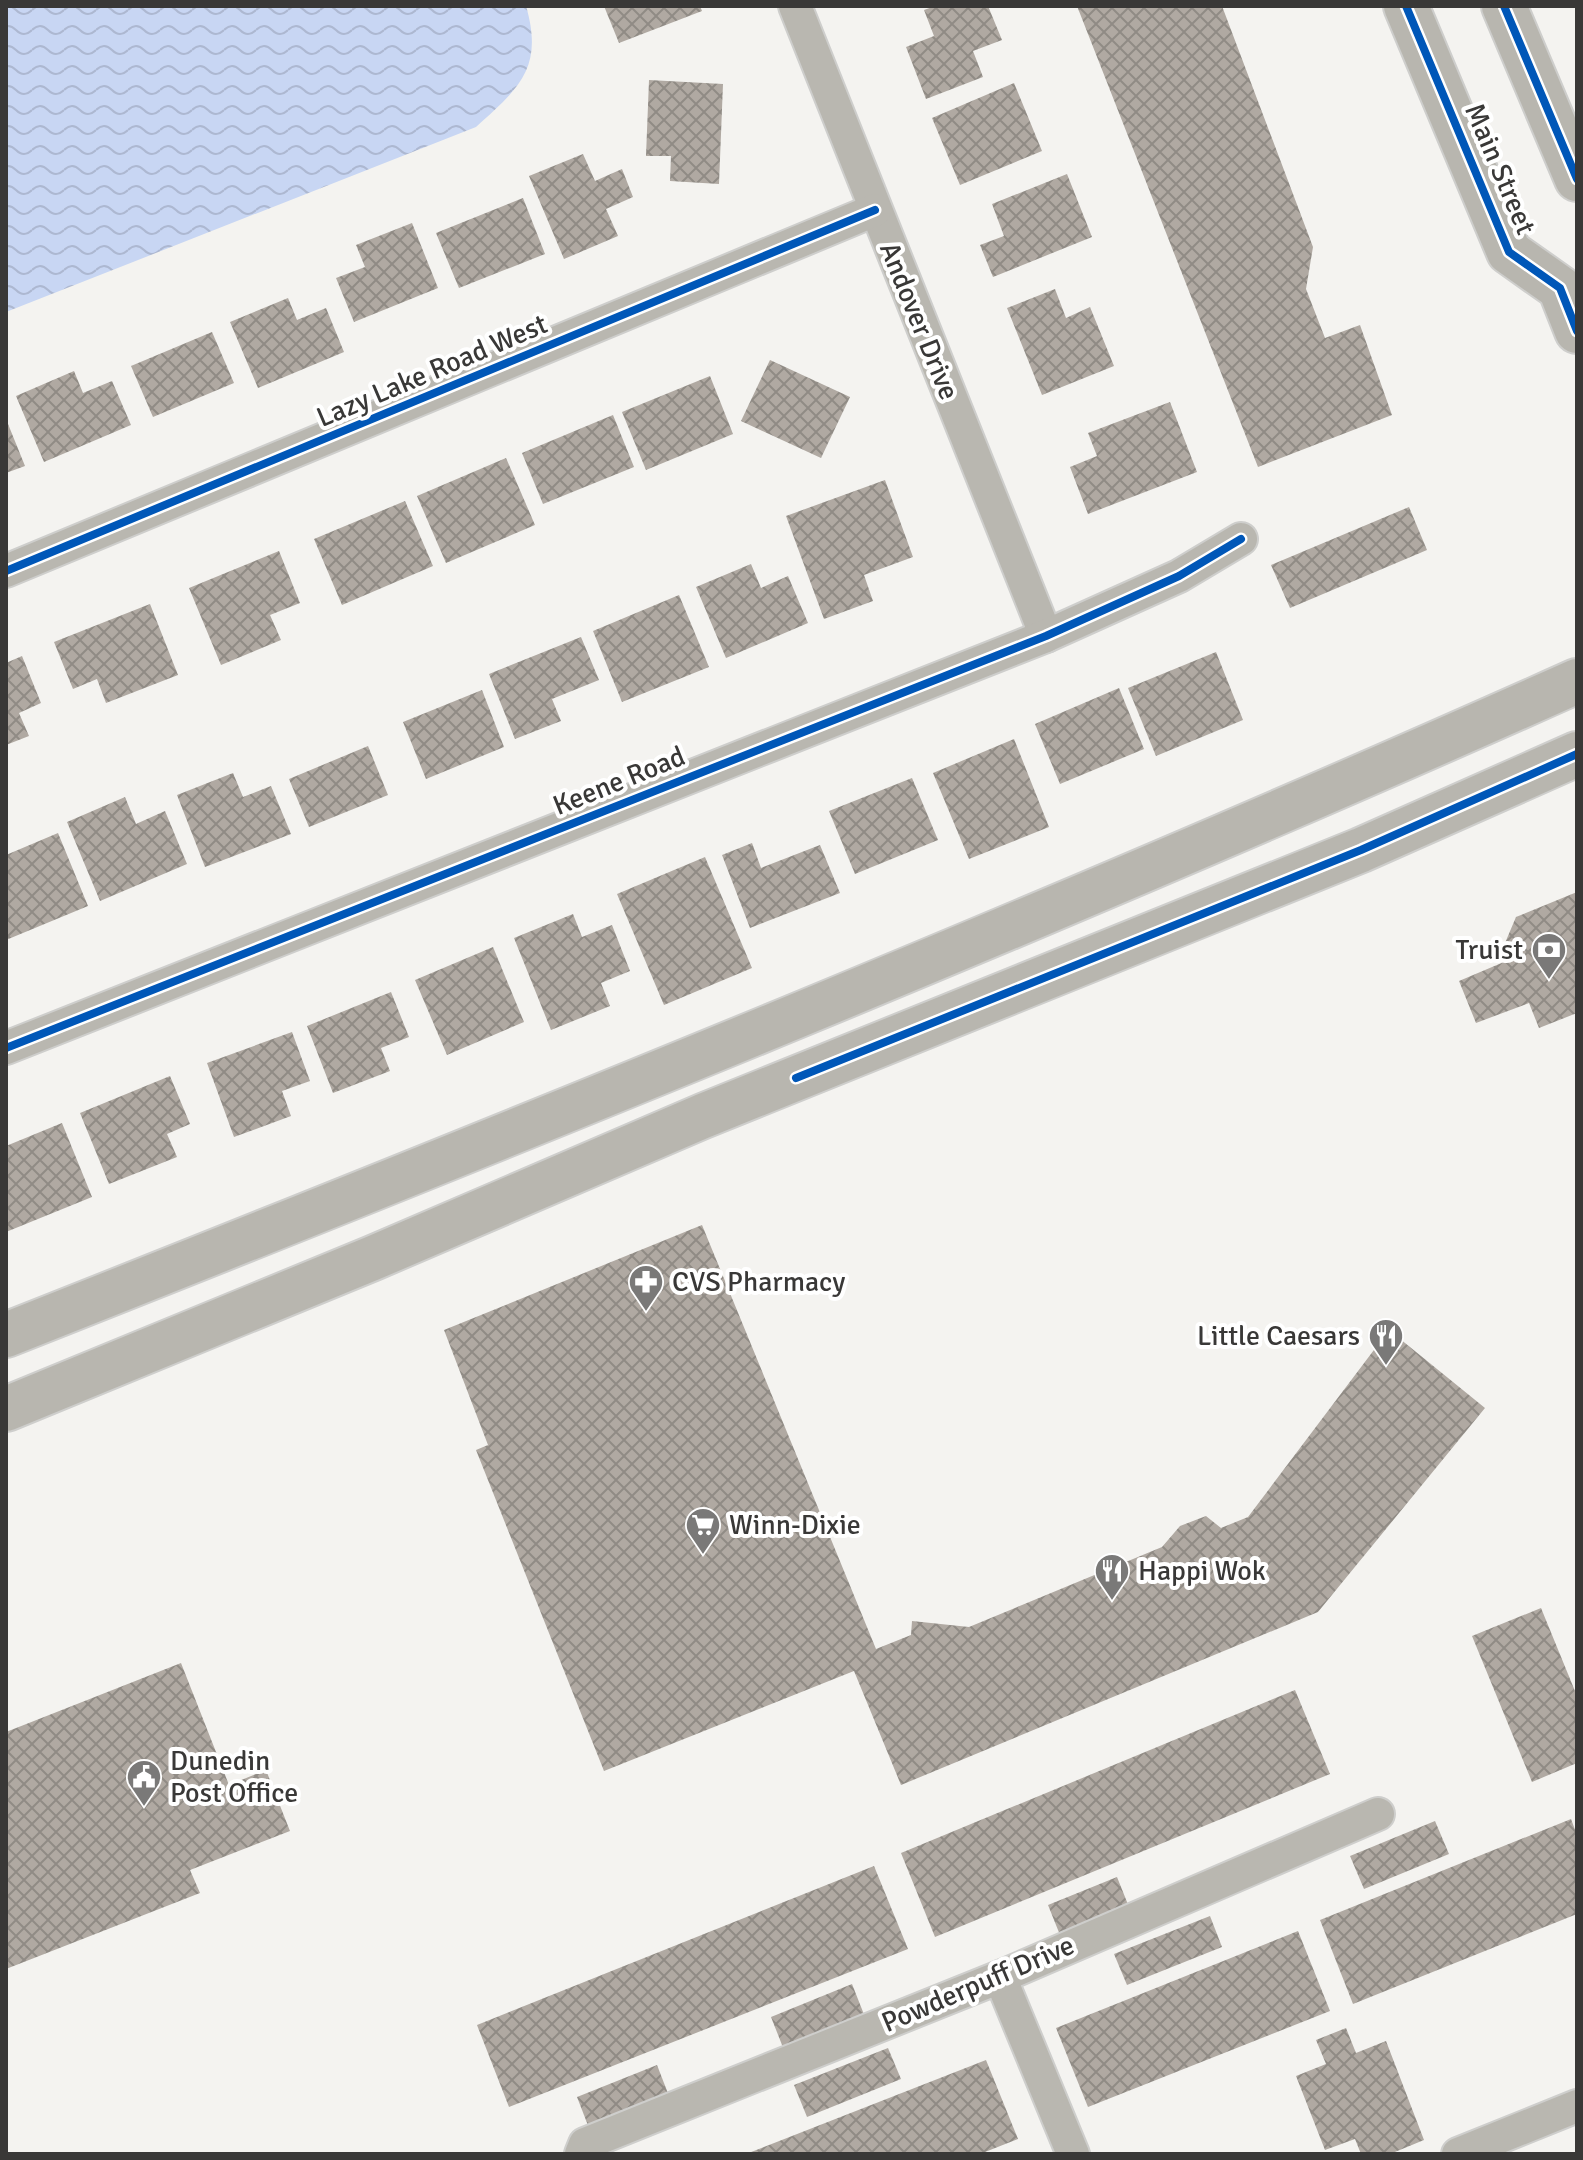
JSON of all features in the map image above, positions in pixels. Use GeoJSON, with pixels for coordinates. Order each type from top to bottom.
{"type":"FeatureCollection","features":[{"type":"Feature","properties":{"kind":"main road","name":"Main Street"},"geometry":{"type":"LineString","coordinates":[[1406,6],[1509,252],[1569,274],[1577,331]]}},
{"type":"Feature","properties":{"kind":"main road"},"geometry":{"type":"LineString","coordinates":[[1504,6],[1577,179]]}},
{"type":"Feature","properties":{"kind":"main road"},"geometry":{"type":"LineString","coordinates":[[6,1335],[683,1062],[1315,798],[1577,681]]}},
{"type":"Feature","properties":{"kind":"main road"},"geometry":{"type":"LineString","coordinates":[[6,1409],[373,1258],[703,1116],[1361,850],[1577,754]]}},
{"type":"Feature","properties":{"kind":"street","name":"Andover Drive"},"geometry":{"type":"LineString","coordinates":[[795,6],[1046,636]]}},
{"type":"Feature","properties":{"kind":"street","name":"Lazy Lake Road West"},"geometry":{"type":"LineString","coordinates":[[6,571],[875,210]]}},
{"type":"Feature","properties":{"kind":"street","name":"Keene Road"},"geometry":{"type":"LineString","coordinates":[[6,1048],[1046,636],[1179,576],[1241,539]]}},
{"type":"Feature","properties":{"kind":"street","name":"Powderpuff Drive"},"geometry":{"type":"LineString","coordinates":[[581,2154],[585,2144],[1000,1977],[1378,1814]]}},
{"type":"Feature","properties":{"kind":"street"},"geometry":{"type":"LineString","coordinates":[[1000,1977],[1073,2154]]}},
{"type":"Feature","properties":{"kind":"street"},"geometry":{"type":"LineString","coordinates":[[1458,2154],[1577,2106]]}},
{"type":"Feature","properties":{"kind":"water"},"geometry":{"type":"Polygon","coordinates":[[[6,6],[526,6],[532,46],[524,75],[476,127],[6,312],[6,6]]]}},
{"type":"Feature","properties":{"kind":"building"},"geometry":{"type":"Polygon","coordinates":[[[604,6],[700,6],[702,11],[619,43],[604,6]]]}},
{"type":"Feature","properties":{"kind":"building"},"geometry":{"type":"Polygon","coordinates":[[[935,6],[988,6],[1002,40],[973,51],[983,77],[926,99],[906,47],[934,36],[924,10],[935,6]]]}},
{"type":"Feature","properties":{"kind":"building"},"geometry":{"type":"Polygon","coordinates":[[[1077,6],[1222,6],[1313,247],[1306,289],[1325,338],[1360,325],[1392,415],[1258,467],[1077,6]]]}},
{"type":"Feature","properties":{"kind":"building"},"geometry":{"type":"Polygon","coordinates":[[[649,80],[723,84],[719,184],[670,181],[671,156],[646,156],[649,80]]]}},
{"type":"Feature","properties":{"kind":"building"},"geometry":{"type":"Polygon","coordinates":[[[1014,83],[1042,151],[960,185],[932,118],[1014,83]]]}},
{"type":"Feature","properties":{"kind":"building"},"geometry":{"type":"Polygon","coordinates":[[[583,154],[595,181],[622,169],[633,197],[606,209],[618,236],[564,259],[529,176],[583,154]]]}},
{"type":"Feature","properties":{"kind":"building"},"geometry":{"type":"Polygon","coordinates":[[[1067,174],[1092,237],[993,277],[980,245],[1004,236],[992,204],[1067,174]]]}},
{"type":"Feature","properties":{"kind":"building"},"geometry":{"type":"Polygon","coordinates":[[[523,198],[545,254],[459,288],[436,233],[523,198]]]}},
{"type":"Feature","properties":{"kind":"building"},"geometry":{"type":"Polygon","coordinates":[[[412,223],[438,288],[354,322],[336,278],[365,267],[356,245],[412,223]]]}},
{"type":"Feature","properties":{"kind":"building"},"geometry":{"type":"Polygon","coordinates":[[[1055,289],[1066,318],[1090,307],[1114,366],[1042,395],[1007,308],[1055,289]]]}},
{"type":"Feature","properties":{"kind":"building"},"geometry":{"type":"Polygon","coordinates":[[[288,298],[297,320],[326,308],[344,352],[258,388],[230,322],[288,298]]]}},
{"type":"Feature","properties":{"kind":"building"},"geometry":{"type":"Polygon","coordinates":[[[212,332],[234,383],[153,417],[131,366],[212,332]]]}},
{"type":"Feature","properties":{"kind":"building"},"geometry":{"type":"Polygon","coordinates":[[[770,360],[850,397],[821,458],[741,421],[770,360]]]}},
{"type":"Feature","properties":{"kind":"building"},"geometry":{"type":"Polygon","coordinates":[[[74,371],[83,393],[112,381],[131,425],[44,462],[16,396],[74,371]]]}},
{"type":"Feature","properties":{"kind":"building"},"geometry":{"type":"Polygon","coordinates":[[[710,376],[733,434],[646,470],[622,412],[710,376]]]}},
{"type":"Feature","properties":{"kind":"building"},"geometry":{"type":"Polygon","coordinates":[[[1170,402],[1197,472],[1088,514],[1070,467],[1097,456],[1088,433],[1170,402]]]}},
{"type":"Feature","properties":{"kind":"building"},"geometry":{"type":"Polygon","coordinates":[[[613,415],[634,467],[543,504],[522,453],[613,415]]]}},
{"type":"Feature","properties":{"kind":"building"},"geometry":{"type":"Polygon","coordinates":[[[6,419],[25,466],[6,473],[6,419]]]}},
{"type":"Feature","properties":{"kind":"building"},"geometry":{"type":"Polygon","coordinates":[[[506,458],[535,525],[446,563],[417,496],[506,458]]]}},
{"type":"Feature","properties":{"kind":"building"},"geometry":{"type":"Polygon","coordinates":[[[885,480],[913,557],[864,575],[873,601],[824,619],[786,516],[885,480]]]}},
{"type":"Feature","properties":{"kind":"building"},"geometry":{"type":"Polygon","coordinates":[[[405,501],[433,566],[342,605],[314,539],[405,501]]]}},
{"type":"Feature","properties":{"kind":"building"},"geometry":{"type":"Polygon","coordinates":[[[1409,507],[1427,550],[1290,608],[1271,565],[1409,507]]]}},
{"type":"Feature","properties":{"kind":"building"},"geometry":{"type":"Polygon","coordinates":[[[279,551],[300,603],[270,615],[281,640],[221,665],[189,588],[279,551]]]}},
{"type":"Feature","properties":{"kind":"building"},"geometry":{"type":"Polygon","coordinates":[[[751,564],[761,588],[788,576],[808,623],[726,658],[696,587],[751,564]]]}},
{"type":"Feature","properties":{"kind":"building"},"geometry":{"type":"Polygon","coordinates":[[[679,595],[709,667],[622,702],[593,631],[679,595]]]}},
{"type":"Feature","properties":{"kind":"building"},"geometry":{"type":"Polygon","coordinates":[[[150,604],[178,675],[106,703],[97,679],[73,689],[54,642],[150,604]]]}},
{"type":"Feature","properties":{"kind":"building"},"geometry":{"type":"Polygon","coordinates":[[[581,637],[599,680],[552,699],[561,721],[515,739],[489,674],[581,637]]]}},
{"type":"Feature","properties":{"kind":"building"},"geometry":{"type":"Polygon","coordinates":[[[1216,652],[1243,720],[1156,756],[1128,688],[1216,652]]]}},
{"type":"Feature","properties":{"kind":"building"},"geometry":{"type":"Polygon","coordinates":[[[22,656],[41,703],[19,713],[29,736],[6,745],[6,663],[22,656]]]}},
{"type":"Feature","properties":{"kind":"building"},"geometry":{"type":"Polygon","coordinates":[[[1119,688],[1144,749],[1060,784],[1035,724],[1119,688]]]}},
{"type":"Feature","properties":{"kind":"building"},"geometry":{"type":"Polygon","coordinates":[[[482,690],[504,747],[426,779],[403,722],[482,690]]]}},
{"type":"Feature","properties":{"kind":"building"},"geometry":{"type":"Polygon","coordinates":[[[1014,739],[1049,827],[969,859],[933,773],[1014,739]]]}},
{"type":"Feature","properties":{"kind":"building"},"geometry":{"type":"Polygon","coordinates":[[[368,746],[388,795],[309,827],[289,779],[368,746]]]}},
{"type":"Feature","properties":{"kind":"building"},"geometry":{"type":"Polygon","coordinates":[[[233,773],[243,797],[271,786],[291,834],[205,867],[177,795],[233,773]]]}},
{"type":"Feature","properties":{"kind":"building"},"geometry":{"type":"Polygon","coordinates":[[[912,778],[938,840],[855,874],[829,811],[912,778]]]}},
{"type":"Feature","properties":{"kind":"building"},"geometry":{"type":"Polygon","coordinates":[[[125,797],[136,824],[165,811],[187,864],[100,901],[67,822],[125,797]]]}},
{"type":"Feature","properties":{"kind":"building"},"geometry":{"type":"Polygon","coordinates":[[[58,833],[88,906],[6,940],[6,855],[58,833]]]}},
{"type":"Feature","properties":{"kind":"building"},"geometry":{"type":"Polygon","coordinates":[[[752,843],[761,868],[820,845],[840,893],[750,928],[722,855],[752,843]]]}},
{"type":"Feature","properties":{"kind":"building"},"geometry":{"type":"Polygon","coordinates":[[[705,857],[752,968],[664,1005],[617,894],[705,857]]]}},
{"type":"Feature","properties":{"kind":"building","name":"Truist"},"geometry":{"type":"Polygon","coordinates":[[[1577,892],[1577,1013],[1539,1028],[1529,1003],[1476,1023],[1459,981],[1511,959],[1505,943],[1516,917],[1577,892]]]}},
{"type":"Feature","properties":{"kind":"building"},"geometry":{"type":"Polygon","coordinates":[[[573,914],[582,937],[612,925],[630,971],[601,983],[610,1006],[551,1030],[514,938],[573,914]]]}},
{"type":"Feature","properties":{"kind":"building"},"geometry":{"type":"Polygon","coordinates":[[[493,947],[524,1022],[447,1055],[415,980],[493,947]]]}},
{"type":"Feature","properties":{"kind":"building"},"geometry":{"type":"Polygon","coordinates":[[[391,992],[409,1037],[381,1048],[390,1071],[333,1093],[307,1026],[391,992]]]}},
{"type":"Feature","properties":{"kind":"building"},"geometry":{"type":"Polygon","coordinates":[[[292,1032],[310,1081],[282,1091],[291,1116],[234,1137],[207,1063],[292,1032]]]}},
{"type":"Feature","properties":{"kind":"building"},"geometry":{"type":"Polygon","coordinates":[[[170,1076],[190,1124],[167,1134],[177,1157],[109,1184],[80,1113],[170,1076]]]}},
{"type":"Feature","properties":{"kind":"building"},"geometry":{"type":"Polygon","coordinates":[[[62,1123],[92,1197],[6,1232],[6,1146],[62,1123]]]}},
{"type":"Feature","properties":{"kind":"building"},"geometry":{"type":"Polygon","coordinates":[[[702,1225],[876,1649],[911,1635],[912,1621],[969,1627],[1162,1547],[1180,1526],[1206,1516],[1221,1528],[1248,1517],[1389,1330],[1485,1408],[1318,1612],[901,1785],[854,1671],[604,1771],[476,1450],[488,1445],[444,1330],[702,1225]]]}},
{"type":"Feature","properties":{"kind":"building"},"geometry":{"type":"Polygon","coordinates":[[[1541,1608],[1577,1696],[1577,1763],[1532,1782],[1472,1636],[1541,1608]]]}},
{"type":"Feature","properties":{"kind":"building","name":"Dunedin Post Office"},"geometry":{"type":"Polygon","coordinates":[[[181,1663],[229,1785],[266,1770],[290,1831],[190,1870],[200,1893],[6,1969],[6,1732],[181,1663]]]}},
{"type":"Feature","properties":{"kind":"building"},"geometry":{"type":"Polygon","coordinates":[[[1295,1690],[1330,1774],[935,1937],[901,1853],[1295,1690]]]}},
{"type":"Feature","properties":{"kind":"building"},"geometry":{"type":"Polygon","coordinates":[[[1571,1819],[1577,1835],[1577,1914],[1353,2004],[1320,1920],[1571,1819]]]}},
{"type":"Feature","properties":{"kind":"building"},"geometry":{"type":"Polygon","coordinates":[[[1435,1821],[1449,1854],[1364,1889],[1350,1856],[1435,1821]]]}},
{"type":"Feature","properties":{"kind":"building"},"geometry":{"type":"Polygon","coordinates":[[[874,1866],[908,1949],[509,2107],[477,2025],[874,1866]]]}},
{"type":"Feature","properties":{"kind":"building"},"geometry":{"type":"Polygon","coordinates":[[[1117,1877],[1129,1907],[1060,1935],[1048,1905],[1117,1877]]]}},
{"type":"Feature","properties":{"kind":"building"},"geometry":{"type":"Polygon","coordinates":[[[1210,1916],[1222,1947],[1127,1985],[1114,1954],[1210,1916]]]}},
{"type":"Feature","properties":{"kind":"building"},"geometry":{"type":"Polygon","coordinates":[[[1298,1931],[1330,2011],[1088,2107],[1056,2028],[1298,1931]]]}},
{"type":"Feature","properties":{"kind":"building"},"geometry":{"type":"Polygon","coordinates":[[[852,1984],[865,2017],[784,2050],[771,2017],[852,1984]]]}},
{"type":"Feature","properties":{"kind":"building"},"geometry":{"type":"Polygon","coordinates":[[[1346,2028],[1356,2053],[1386,2041],[1424,2140],[1390,2154],[1361,2154],[1355,2139],[1325,2150],[1296,2076],[1326,2064],[1316,2040],[1346,2028]]]}},
{"type":"Feature","properties":{"kind":"building"},"geometry":{"type":"Polygon","coordinates":[[[888,2048],[901,2079],[807,2117],[794,2085],[888,2048]]]}},
{"type":"Feature","properties":{"kind":"building"},"geometry":{"type":"Polygon","coordinates":[[[986,2060],[1018,2139],[980,2154],[746,2154],[986,2060]]]}},
{"type":"Feature","properties":{"kind":"building"},"geometry":{"type":"Polygon","coordinates":[[[657,2065],[669,2096],[589,2128],[577,2097],[657,2065]]]}},
{"type":"Feature","properties":{"kind":"cycle path"},"geometry":{"type":"LineString","coordinates":[[1406,6],[1509,252],[1560,288],[1577,331]]}},
{"type":"Feature","properties":{"kind":"cycle path"},"geometry":{"type":"LineString","coordinates":[[1504,6],[1577,179]]}},
{"type":"Feature","properties":{"kind":"cycle path"},"geometry":{"type":"LineString","coordinates":[[6,571],[875,210]]}},
{"type":"Feature","properties":{"kind":"cycle path"},"geometry":{"type":"LineString","coordinates":[[6,1048],[1046,636],[1179,576],[1241,539]]}},
{"type":"Feature","properties":{"kind":"cycle path"},"geometry":{"type":"LineString","coordinates":[[796,1078],[1361,850],[1577,754]]}},
{"type":"Feature","properties":{"kind":"place","name":"Truist"},"geometry":{"type":"Point","coordinates":[1549,981]}},
{"type":"Feature","properties":{"kind":"place","name":"CVS Pharmacy"},"geometry":{"type":"Point","coordinates":[646,1313]}},
{"type":"Feature","properties":{"kind":"place","name":"Little Caesars"},"geometry":{"type":"Point","coordinates":[1386,1367]}},
{"type":"Feature","properties":{"kind":"place","name":"Winn-Dixie"},"geometry":{"type":"Point","coordinates":[703,1556]}},
{"type":"Feature","properties":{"kind":"place","name":"Happi Wok"},"geometry":{"type":"Point","coordinates":[1112,1602]}},
{"type":"Feature","properties":{"kind":"place","name":"Dunedin Post Office"},"geometry":{"type":"Point","coordinates":[144,1808]}}]}
